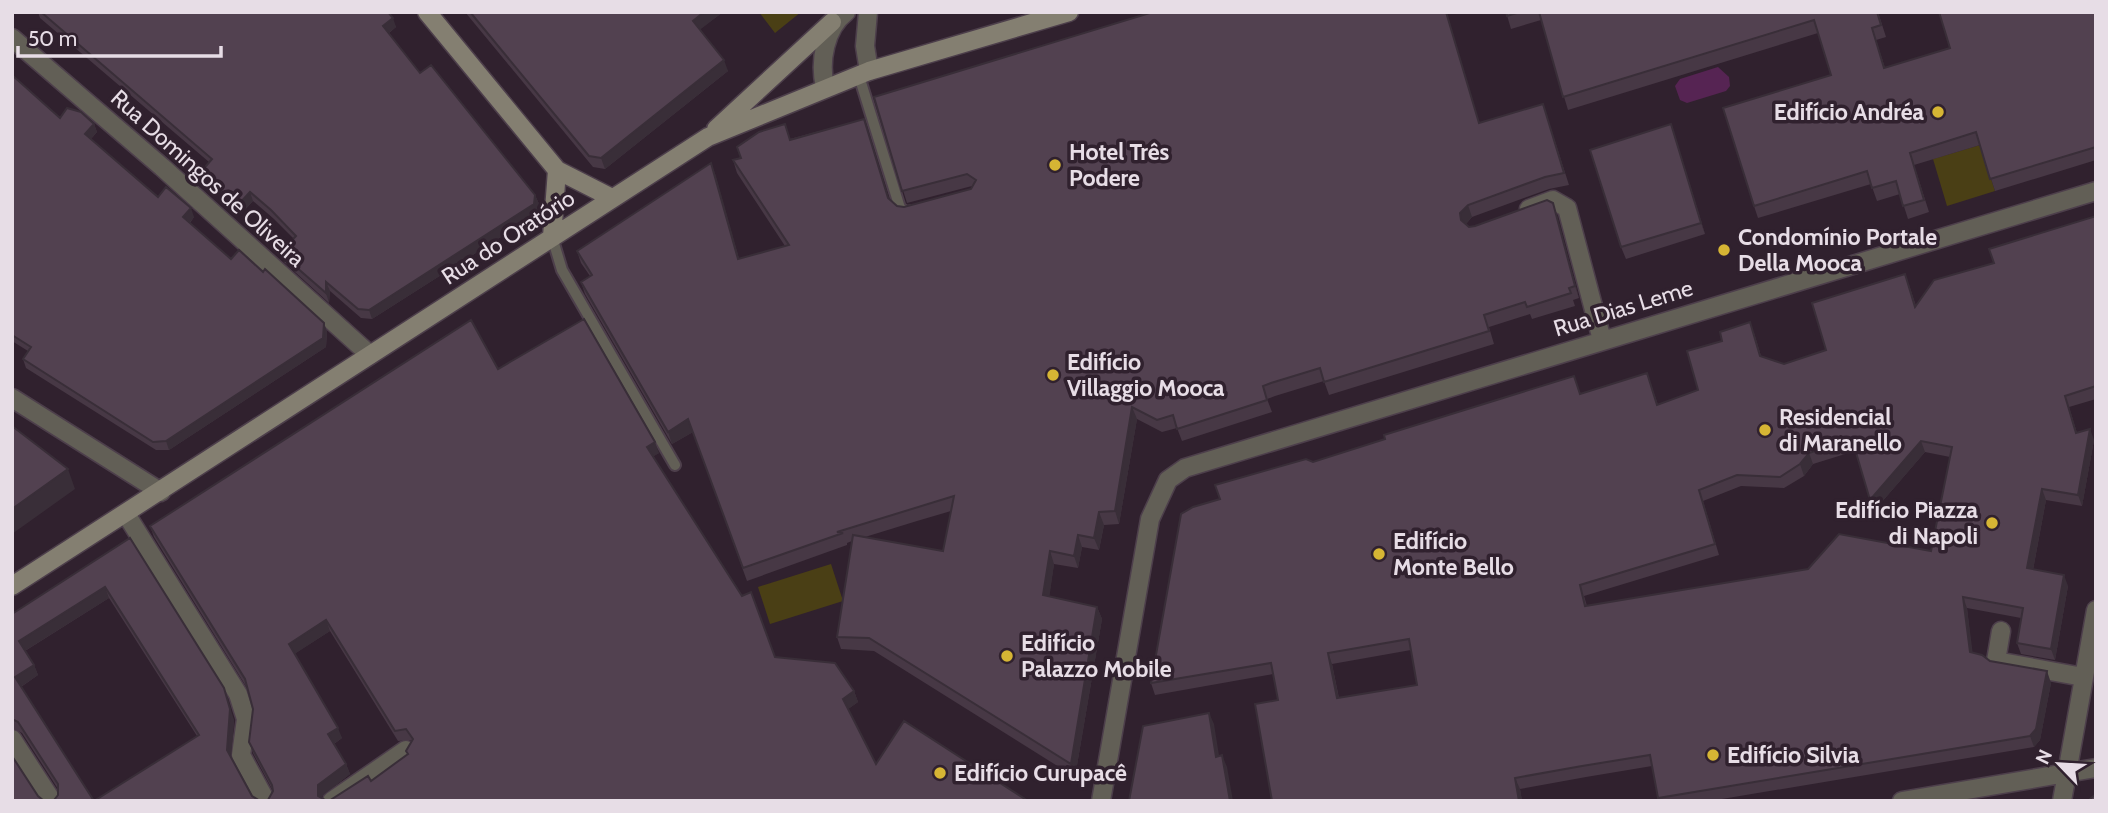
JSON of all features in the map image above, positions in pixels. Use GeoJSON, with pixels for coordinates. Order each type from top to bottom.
{"type":"FeatureCollection","features":[{"type":"Feature","properties":{"kind":"street"},"geometry":{"type":"LineString","coordinates":[[428,12],[556,170],[612,198]]}},
{"type":"Feature","properties":{"kind":"street"},"geometry":{"type":"LineString","coordinates":[[864,74],[868,12]]}},
{"type":"Feature","properties":{"kind":"street","name":"Rua do Oratório"},"geometry":{"type":"LineString","coordinates":[[12,586],[708,137],[825,87],[1069,12]]}},
{"type":"Feature","properties":{"kind":"street"},"geometry":{"type":"LineString","coordinates":[[825,87],[821,69],[839,17]]}},
{"type":"Feature","properties":{"kind":"street"},"geometry":{"type":"LineString","coordinates":[[708,137],[839,17]]}},
{"type":"Feature","properties":{"kind":"street","name":"Rua Domingos de Oliveira"},"geometry":{"type":"LineString","coordinates":[[12,38],[162,167],[370,355]]}},
{"type":"Feature","properties":{"kind":"street"},"geometry":{"type":"LineString","coordinates":[[552,237],[556,170]]}},
{"type":"Feature","properties":{"kind":"street","name":"Rua Dias Leme"},"geometry":{"type":"LineString","coordinates":[[1101,801],[1150,519],[1158,496],[1168,480],[1185,468],[2096,191]]}},
{"type":"Feature","properties":{"kind":"street"},"geometry":{"type":"LineString","coordinates":[[1511,215],[1553,200],[1567,208],[1602,340]]}},
{"type":"Feature","properties":{"kind":"street"},"geometry":{"type":"LineString","coordinates":[[12,398],[161,492]]}},
{"type":"Feature","properties":{"kind":"street"},"geometry":{"type":"LineString","coordinates":[[126,514],[238,694],[246,719],[241,755],[266,801]]}},
{"type":"Feature","properties":{"kind":"street"},"geometry":{"type":"LineString","coordinates":[[2062,801],[2096,610]]}},
{"type":"Feature","properties":{"kind":"street"},"geometry":{"type":"LineString","coordinates":[[2001,631],[1996,661],[2083,677]]}},
{"type":"Feature","properties":{"kind":"street"},"geometry":{"type":"LineString","coordinates":[[12,739],[52,801]]}},
{"type":"Feature","properties":{"kind":"street"},"geometry":{"type":"LineString","coordinates":[[332,801],[406,750]]}},
{"type":"Feature","properties":{"kind":"street"},"geometry":{"type":"LineString","coordinates":[[1902,801],[2096,768]]}},
{"type":"Feature","properties":{"kind":"lane"},"geometry":{"type":"LineString","coordinates":[[864,74],[900,208],[906,212],[920,208]]}},
{"type":"Feature","properties":{"kind":"lane"},"geometry":{"type":"LineString","coordinates":[[552,237],[562,270],[676,465]]}},
{"type":"Feature","properties":{"kind":"shaded area"},"geometry":{"type":"Polygon","coordinates":[[[759,12],[801,12],[775,33],[759,12]]]}},
{"type":"Feature","properties":{"kind":"shaded area"},"geometry":{"type":"Polygon","coordinates":[[[1718,67],[1729,77],[1730,86],[1726,91],[1687,103],[1680,100],[1675,86],[1680,79],[1718,67]]]}},
{"type":"Feature","properties":{"kind":"shaded area"},"geometry":{"type":"Polygon","coordinates":[[[1980,145],[1995,191],[1947,206],[1933,159],[1980,145]]]}},
{"type":"Feature","properties":{"kind":"shaded area"},"geometry":{"type":"Polygon","coordinates":[[[831,564],[843,601],[770,624],[758,587],[831,564]]]}},
{"type":"Feature","properties":{"kind":"building"},"geometry":{"type":"Polygon","coordinates":[[[41,12],[388,12],[393,18],[383,26],[420,73],[431,65],[535,195],[534,204],[369,310],[358,309],[326,282],[326,293],[280,253],[296,236],[271,210],[250,192],[238,205],[200,173],[212,159],[41,12]]]}},
{"type":"Feature","properties":{"kind":"building"},"geometry":{"type":"Polygon","coordinates":[[[470,12],[704,12],[693,21],[724,60],[601,158],[589,156],[470,12]]]}},
{"type":"Feature","properties":{"kind":"building"},"geometry":{"type":"Polygon","coordinates":[[[1153,12],[1446,12],[1479,123],[1543,104],[1564,173],[1545,177],[1468,205],[1460,213],[1461,220],[1469,227],[1475,226],[1547,200],[1553,203],[1575,286],[1569,288],[1571,293],[1527,307],[1525,302],[1484,315],[1489,331],[1324,382],[1320,368],[1271,383],[1263,386],[1267,400],[1177,429],[1173,415],[1157,420],[1132,407],[1115,511],[1099,512],[1094,538],[1078,535],[1074,556],[1050,551],[1043,595],[1097,607],[1071,764],[869,638],[837,637],[853,535],[943,551],[954,496],[837,532],[843,533],[743,568],[688,419],[668,432],[581,282],[592,275],[577,251],[711,163],[738,259],[789,245],[733,160],[741,158],[737,147],[759,132],[785,124],[790,140],[864,119],[888,198],[897,206],[904,207],[971,189],[976,180],[967,174],[902,191],[874,97],[1153,12]]]}},
{"type":"Feature","properties":{"kind":"building"},"geometry":{"type":"Polygon","coordinates":[[[1539,12],[1877,12],[1881,25],[1872,28],[1884,68],[1950,48],[1939,12],[2096,12],[2096,147],[1990,179],[1976,132],[1910,153],[1924,200],[1903,206],[1896,181],[1872,188],[1867,171],[1754,206],[1723,108],[1831,75],[1814,20],[1563,97],[1539,12]]]}},
{"type":"Feature","properties":{"kind":"building"},"geometry":{"type":"Polygon","coordinates":[[[12,75],[60,118],[67,108],[81,112],[94,124],[85,134],[158,197],[166,187],[191,208],[183,217],[231,259],[239,250],[263,272],[265,269],[324,323],[323,338],[166,441],[153,442],[23,359],[31,347],[12,335],[12,75]]]}},
{"type":"Feature","properties":{"kind":"building"},"geometry":{"type":"Polygon","coordinates":[[[1671,124],[1701,223],[1621,247],[1590,150],[1671,124]]]}},
{"type":"Feature","properties":{"kind":"building"},"geometry":{"type":"Polygon","coordinates":[[[2096,216],[2096,386],[2065,396],[2076,433],[2090,429],[2078,495],[2042,489],[2027,568],[2064,575],[2051,649],[2017,643],[2023,608],[1963,597],[1970,652],[1982,655],[1990,661],[2047,671],[2036,729],[2030,736],[1658,798],[1650,755],[1515,778],[1519,801],[1272,801],[1255,704],[1278,700],[1271,663],[1151,683],[1181,514],[1193,507],[1220,499],[1215,485],[1306,459],[1313,462],[1385,439],[1384,435],[1574,376],[1580,394],[1647,373],[1657,405],[1698,390],[1687,351],[1722,341],[1720,332],[1750,322],[1760,356],[1784,364],[1826,350],[1812,303],[1905,274],[1915,307],[1934,280],[1994,263],[1989,249],[2096,216]],[[1852,439],[1809,453],[1800,464],[1780,477],[1737,475],[1699,490],[1715,544],[1580,585],[1585,606],[1808,569],[1839,534],[1931,551],[1952,447],[1921,441],[1870,500],[1852,439]],[[1409,639],[1328,653],[1337,698],[1417,685],[1409,639]]]}},
{"type":"Feature","properties":{"kind":"building"},"geometry":{"type":"Polygon","coordinates":[[[584,319],[655,442],[647,447],[742,596],[751,592],[775,657],[835,663],[854,691],[843,699],[876,764],[904,721],[1028,801],[329,801],[368,776],[371,781],[408,754],[406,751],[413,739],[406,729],[395,731],[326,620],[289,644],[338,728],[328,734],[346,764],[318,785],[318,796],[327,801],[264,801],[268,800],[273,791],[249,742],[253,709],[245,679],[150,526],[471,320],[498,369],[584,319]]]}},
{"type":"Feature","properties":{"kind":"building"},"geometry":{"type":"Polygon","coordinates":[[[12,426],[68,469],[12,509],[12,426]]]}},
{"type":"Feature","properties":{"kind":"building"},"geometry":{"type":"Polygon","coordinates":[[[130,538],[224,688],[230,709],[227,750],[252,796],[260,801],[94,801],[44,801],[54,800],[58,795],[58,784],[18,722],[12,719],[12,614],[130,538]],[[105,587],[19,641],[34,665],[15,677],[94,801],[199,735],[105,587]]]}},
{"type":"Feature","properties":{"kind":"building"},"geometry":{"type":"Polygon","coordinates":[[[1209,713],[1216,757],[1222,755],[1230,801],[1129,801],[1143,726],[1209,713]]]}},
{"type":"Feature","properties":{"kind":"building"},"geometry":{"type":"Polygon","coordinates":[[[12,756],[38,796],[44,801],[12,801],[12,756]]]}},
{"type":"Feature","properties":{"kind":"place","name":"Edifício Andréa"},"geometry":{"type":"Point","coordinates":[1938,112]}},
{"type":"Feature","properties":{"kind":"place","name":"Hotel Três Podere"},"geometry":{"type":"Point","coordinates":[1055,165]}},
{"type":"Feature","properties":{"kind":"place","name":"Condomínio Portale Della Mooca"},"geometry":{"type":"Point","coordinates":[1724,250]}},
{"type":"Feature","properties":{"kind":"place","name":"Edifício Villaggio Mooca"},"geometry":{"type":"Point","coordinates":[1053,375]}},
{"type":"Feature","properties":{"kind":"place","name":"Residencial di Maranello"},"geometry":{"type":"Point","coordinates":[1765,430]}},
{"type":"Feature","properties":{"kind":"place","name":"Edifício Piazza di Napoli"},"geometry":{"type":"Point","coordinates":[1992,523]}},
{"type":"Feature","properties":{"kind":"place","name":"Edifício Monte Bello"},"geometry":{"type":"Point","coordinates":[1379,554]}},
{"type":"Feature","properties":{"kind":"place","name":"Edifício Palazzo Mobile"},"geometry":{"type":"Point","coordinates":[1007,656]}},
{"type":"Feature","properties":{"kind":"place","name":"Edifício Silvia"},"geometry":{"type":"Point","coordinates":[1713,755]}},
{"type":"Feature","properties":{"kind":"place","name":"Edifício Curupacê"},"geometry":{"type":"Point","coordinates":[940,773]}}]}
